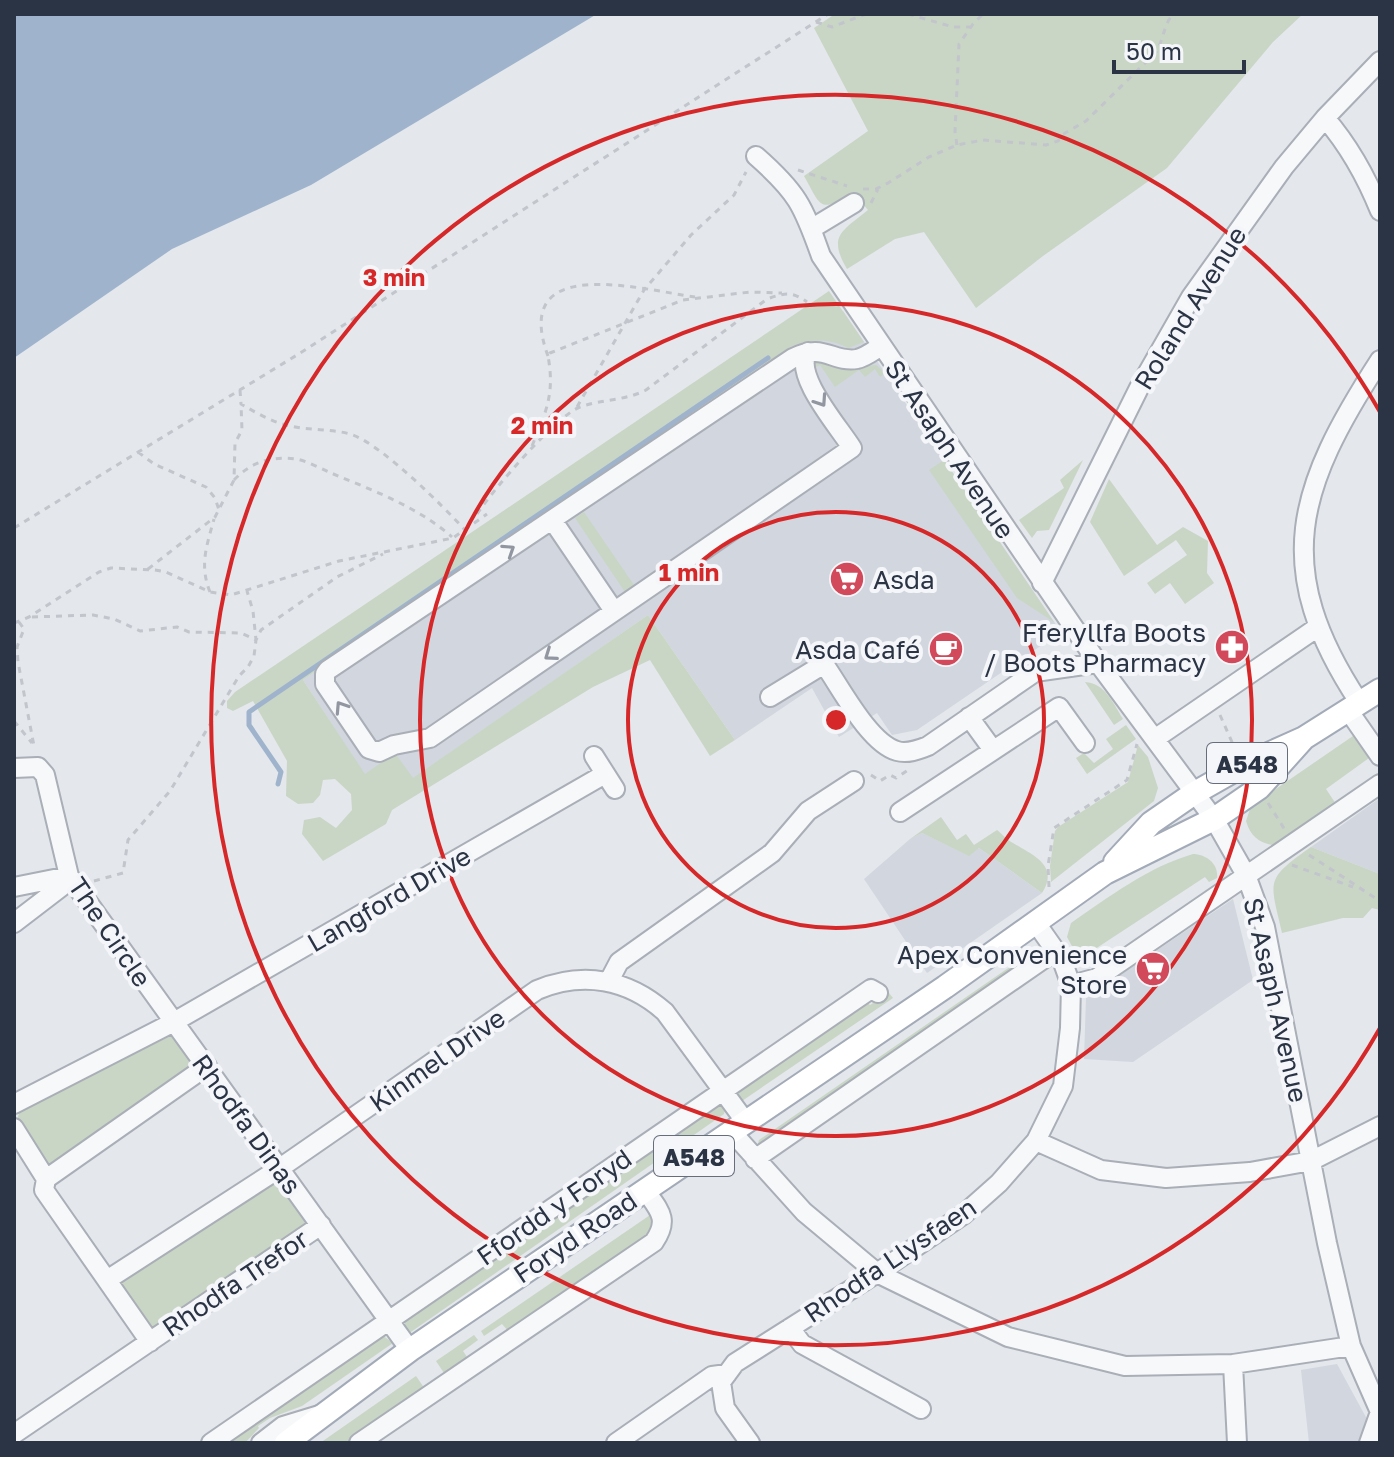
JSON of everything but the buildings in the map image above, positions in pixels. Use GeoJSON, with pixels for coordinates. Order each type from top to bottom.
{"type":"FeatureCollection","features":[{"type":"Feature","properties":{"kind":"main road","name":"A548"},"geometry":{"type":"LineString","coordinates":[[1214,819],[1259,788],[1304,738],[1380,690]]}},
{"type":"Feature","properties":{"kind":"main road"},"geometry":{"type":"LineString","coordinates":[[1193,794],[1236,786],[1304,738]]}},
{"type":"Feature","properties":{"kind":"main road","name":"Foryd Road"},"geometry":{"type":"LineString","coordinates":[[286,1443],[410,1350],[1036,923],[1105,873],[1151,823],[1193,794]]}},
{"type":"Feature","properties":{"kind":"main road"},"geometry":{"type":"LineString","coordinates":[[1105,873],[1171,826],[1191,819],[1214,819]]}},
{"type":"Feature","properties":{"kind":"street","name":"Roland Avenue"},"geometry":{"type":"LineString","coordinates":[[1042,583],[1139,388],[1191,297],[1284,167],[1325,118],[1380,61]]}},
{"type":"Feature","properties":{"kind":"street"},"geometry":{"type":"LineString","coordinates":[[1325,118],[1347,143],[1364,171],[1380,211]]}},
{"type":"Feature","properties":{"kind":"street","name":"St Asaph Avenue"},"geometry":{"type":"LineString","coordinates":[[752,160],[794,192],[806,212],[821,256],[1042,583],[1214,819],[1246,875],[1265,927],[1351,1346],[1380,1412]]}},
{"type":"Feature","properties":{"kind":"street"},"geometry":{"type":"LineString","coordinates":[[811,229],[854,193]]}},
{"type":"Feature","properties":{"kind":"street"},"geometry":{"type":"LineString","coordinates":[[808,352],[803,363],[807,380],[852,448],[430,738],[394,745],[379,752],[369,749],[325,684],[328,670],[782,366],[808,352],[819,351],[859,359],[881,346]]}},
{"type":"Feature","properties":{"kind":"street"},"geometry":{"type":"LineString","coordinates":[[1380,360],[1327,452],[1315,480],[1303,548],[1306,589],[1318,627],[1353,706],[1380,756]]}},
{"type":"Feature","properties":{"kind":"street"},"geometry":{"type":"LineString","coordinates":[[553,521],[614,611]]}},
{"type":"Feature","properties":{"kind":"street"},"geometry":{"type":"LineString","coordinates":[[1156,738],[1318,627]]}},
{"type":"Feature","properties":{"kind":"street"},"geometry":{"type":"LineString","coordinates":[[770,697],[824,664],[874,736],[899,752],[915,751],[928,746],[1035,672],[1098,663]]}},
{"type":"Feature","properties":{"kind":"street"},"geometry":{"type":"LineString","coordinates":[[900,812],[1059,707],[1085,743]]}},
{"type":"Feature","properties":{"kind":"street"},"geometry":{"type":"LineString","coordinates":[[969,717],[993,750]]}},
{"type":"Feature","properties":{"kind":"street","name":"Langford Drive"},"geometry":{"type":"LineString","coordinates":[[14,1104],[172,1023],[610,781],[594,756]]}},
{"type":"Feature","properties":{"kind":"street"},"geometry":{"type":"LineString","coordinates":[[14,768],[33,766]]}},
{"type":"Feature","properties":{"kind":"street","name":"The Circle"},"geometry":{"type":"LineString","coordinates":[[33,766],[45,775],[72,880],[172,1023]]}},
{"type":"Feature","properties":{"kind":"street"},"geometry":{"type":"LineString","coordinates":[[609,981],[619,962],[701,913],[772,853],[827,789],[854,781]]}},
{"type":"Feature","properties":{"kind":"street"},"geometry":{"type":"LineString","coordinates":[[1071,985],[1097,978],[1380,784]]}},
{"type":"Feature","properties":{"kind":"street"},"geometry":{"type":"LineString","coordinates":[[14,887],[72,880]]}},
{"type":"Feature","properties":{"kind":"street"},"geometry":{"type":"LineString","coordinates":[[14,923],[72,880]]}},
{"type":"Feature","properties":{"kind":"street","name":"Rhodfa Llysfaen"},"geometry":{"type":"LineString","coordinates":[[616,1443],[712,1376],[727,1374],[735,1363],[963,1215],[999,1183],[1036,1141],[1063,1086],[1071,985],[1062,960],[1036,923]]}},
{"type":"Feature","properties":{"kind":"street"},"geometry":{"type":"LineString","coordinates":[[755,1159],[1055,951]]}},
{"type":"Feature","properties":{"kind":"street","name":"Kinmel Drive"},"geometry":{"type":"LineString","coordinates":[[107,1280],[280,1168],[537,990],[577,980],[609,981],[650,998],[665,1012],[722,1091],[755,1159],[804,1212],[877,1273],[1008,1337],[1125,1366],[1233,1364],[1351,1346]]}},
{"type":"Feature","properties":{"kind":"street","name":"Ffordd y Foryd"},"geometry":{"type":"LineString","coordinates":[[211,1443],[871,989],[878,993]]}},
{"type":"Feature","properties":{"kind":"street","name":"Rhodfa Dinas"},"geometry":{"type":"LineString","coordinates":[[172,1023],[207,1066],[410,1350]]}},
{"type":"Feature","properties":{"kind":"street"},"geometry":{"type":"LineString","coordinates":[[46,1179],[207,1066]]}},
{"type":"Feature","properties":{"kind":"street"},"geometry":{"type":"LineString","coordinates":[[1036,1141],[1101,1170],[1166,1178],[1250,1172],[1311,1161],[1380,1126]]}},
{"type":"Feature","properties":{"kind":"street","name":"Rhodfa Trefor"},"geometry":{"type":"LineString","coordinates":[[14,1128],[46,1179],[44,1190],[150,1342]]}},
{"type":"Feature","properties":{"kind":"street"},"geometry":{"type":"LineString","coordinates":[[359,1443],[654,1242],[662,1231],[663,1216],[645,1190]]}},
{"type":"Feature","properties":{"kind":"street","name":"Rhodfa Trefor"},"geometry":{"type":"LineString","coordinates":[[14,1434],[321,1225]]}},
{"type":"Feature","properties":{"kind":"street"},"geometry":{"type":"LineString","coordinates":[[790,1328],[802,1344],[921,1409]]}},
{"type":"Feature","properties":{"kind":"street"},"geometry":{"type":"LineString","coordinates":[[1233,1364],[1237,1443]]}},
{"type":"Feature","properties":{"kind":"street"},"geometry":{"type":"LineString","coordinates":[[727,1374],[721,1382],[725,1408],[750,1443]]}},
{"type":"Feature","properties":{"kind":"street"},"geometry":{"type":"LineString","coordinates":[[1369,1443],[1380,1412]]}},
{"type":"Feature","properties":{"kind":"street"},"geometry":{"type":"LineString","coordinates":[[261,1443],[283,1426],[327,1413]]}},
{"type":"Feature","properties":{"kind":"street"},"geometry":{"type":"LineString","coordinates":[[14,1434],[20,1443]]}},
{"type":"Feature","properties":{"kind":"path"},"geometry":{"type":"LineString","coordinates":[[14,528],[240,390],[828,14]]}},
{"type":"Feature","properties":{"kind":"path"},"geometry":{"type":"LineString","coordinates":[[816,22],[832,27],[866,14]]}},
{"type":"Feature","properties":{"kind":"path"},"geometry":{"type":"LineString","coordinates":[[908,14],[953,27],[970,27]]}},
{"type":"Feature","properties":{"kind":"path"},"geometry":{"type":"LineString","coordinates":[[957,145],[959,44],[983,14]]}},
{"type":"Feature","properties":{"kind":"path"},"geometry":{"type":"LineString","coordinates":[[787,166],[854,193],[879,188],[929,157],[957,145],[1006,140],[1033,146],[1058,141],[1065,133],[1086,121],[1156,52],[1165,24],[1173,14]]}},
{"type":"Feature","properties":{"kind":"path"},"geometry":{"type":"LineString","coordinates":[[477,514],[531,449],[577,407],[644,290],[691,235],[734,195],[752,160]]}},
{"type":"Feature","properties":{"kind":"path"},"geometry":{"type":"LineString","coordinates":[[531,449],[551,400],[552,380],[540,335],[540,315],[557,291],[585,285],[701,298]]}},
{"type":"Feature","properties":{"kind":"path"},"geometry":{"type":"LineString","coordinates":[[548,356],[683,300],[750,292],[796,294],[807,302]]}},
{"type":"Feature","properties":{"kind":"path"},"geometry":{"type":"LineString","coordinates":[[577,407],[633,396],[646,390],[767,299],[785,293]]}},
{"type":"Feature","properties":{"kind":"path"},"geometry":{"type":"LineString","coordinates":[[234,480],[235,443],[242,430],[240,390]]}},
{"type":"Feature","properties":{"kind":"path"},"geometry":{"type":"LineString","coordinates":[[241,404],[286,425],[353,435],[377,450],[439,502],[466,531]]}},
{"type":"Feature","properties":{"kind":"path"},"geometry":{"type":"LineString","coordinates":[[138,452],[154,464],[206,487],[215,498],[219,510]]}},
{"type":"Feature","properties":{"kind":"path"},"geometry":{"type":"LineString","coordinates":[[210,592],[204,578],[203,557],[215,517],[234,480],[246,467],[259,461],[297,459],[380,493],[436,523],[453,538]]}},
{"type":"Feature","properties":{"kind":"path"},"geometry":{"type":"LineString","coordinates":[[33,766],[34,746],[17,647],[24,629],[17,623],[99,572],[111,568],[166,572],[210,592],[231,595],[339,561],[453,538],[487,514]]}},
{"type":"Feature","properties":{"kind":"path"},"geometry":{"type":"LineString","coordinates":[[148,569],[215,517]]}},
{"type":"Feature","properties":{"kind":"path"},"geometry":{"type":"LineString","coordinates":[[256,640],[261,630],[337,577],[387,552]]}},
{"type":"Feature","properties":{"kind":"path"},"geometry":{"type":"LineString","coordinates":[[72,880],[123,873],[128,840],[170,791],[239,676],[248,667],[254,656],[256,640],[247,591]]}},
{"type":"Feature","properties":{"kind":"path"},"geometry":{"type":"LineString","coordinates":[[29,617],[93,615],[114,619],[140,631],[177,627],[189,632],[241,633],[256,640]]}},
{"type":"Feature","properties":{"kind":"path"},"geometry":{"type":"LineString","coordinates":[[14,721],[34,746]]}},
{"type":"Feature","properties":{"kind":"path"},"geometry":{"type":"LineString","coordinates":[[1049,888],[1048,866],[1054,828],[1127,780],[1143,721]]}},
{"type":"Feature","properties":{"kind":"path"},"geometry":{"type":"LineString","coordinates":[[854,781],[868,773],[880,781],[890,775],[896,778],[917,764],[915,751]]}},
{"type":"Feature","properties":{"kind":"path"},"geometry":{"type":"LineString","coordinates":[[1294,845],[1380,901]]}},
{"type":"Feature","properties":{"kind":"path"},"geometry":{"type":"LineString","coordinates":[[1274,858],[1360,890]]}},
{"type":"Feature","properties":{"kind":"shaded area"},"geometry":{"type":"Polygon","coordinates":[[[843,311],[1061,632],[917,730],[892,735],[877,713],[839,737],[812,688],[735,740],[648,615],[413,779],[365,775],[303,680],[843,311]]]}},
{"type":"Feature","properties":{"kind":"shaded area"},"geometry":{"type":"Polygon","coordinates":[[[1380,798],[1380,874],[1311,847],[1380,798]]]}},
{"type":"Feature","properties":{"kind":"shaded area"},"geometry":{"type":"Polygon","coordinates":[[[922,833],[968,855],[979,848],[1042,893],[927,973],[864,879],[910,839],[922,833]]]}},
{"type":"Feature","properties":{"kind":"shaded area"},"geometry":{"type":"Polygon","coordinates":[[[1233,899],[1253,980],[1133,1062],[1084,1059],[1086,998],[1233,899]]]}},
{"type":"Feature","properties":{"kind":"shaded area"},"geometry":{"type":"Polygon","coordinates":[[[1337,1364],[1380,1443],[1309,1443],[1301,1370],[1337,1364]]]}},
{"type":"Feature","properties":{"kind":"green space"},"geometry":{"type":"Polygon","coordinates":[[[835,14],[1303,14],[1273,42],[1167,168],[976,308],[924,232],[895,239],[847,269],[841,258],[838,241],[841,235],[868,210],[853,193],[834,203],[822,204],[804,176],[868,131],[814,28],[835,14]]]}},
{"type":"Feature","properties":{"kind":"green space"},"geometry":{"type":"Polygon","coordinates":[[[829,291],[864,342],[848,348],[834,342],[820,341],[792,346],[303,680],[365,774],[395,753],[413,778],[648,615],[735,740],[710,756],[650,660],[593,687],[392,810],[386,824],[323,861],[302,834],[304,820],[320,817],[336,828],[352,810],[351,794],[335,779],[323,780],[320,795],[313,803],[298,804],[286,796],[287,761],[253,701],[233,711],[227,708],[227,701],[235,692],[829,291]]]}},
{"type":"Feature","properties":{"kind":"green space"},"geometry":{"type":"Polygon","coordinates":[[[814,361],[849,368],[876,365],[885,373],[880,377],[875,369],[865,377],[859,370],[835,387],[820,365],[810,370],[814,361]]]}},
{"type":"Feature","properties":{"kind":"green space"},"geometry":{"type":"Polygon","coordinates":[[[944,460],[1054,622],[1017,598],[929,470],[944,460]]]}},
{"type":"Feature","properties":{"kind":"green space"},"geometry":{"type":"Polygon","coordinates":[[[1083,460],[1049,530],[1037,531],[1032,538],[1019,520],[1064,488],[1060,480],[1083,460]]]}},
{"type":"Feature","properties":{"kind":"green space"},"geometry":{"type":"Polygon","coordinates":[[[1109,479],[1157,545],[1183,527],[1208,541],[1207,573],[1214,583],[1185,604],[1170,583],[1155,594],[1147,583],[1187,555],[1176,540],[1124,576],[1090,522],[1109,479]]]}},
{"type":"Feature","properties":{"kind":"green space"},"geometry":{"type":"Polygon","coordinates":[[[584,512],[634,585],[625,592],[575,518],[584,512]]]}},
{"type":"Feature","properties":{"kind":"green space"},"geometry":{"type":"Polygon","coordinates":[[[1085,682],[1103,690],[1123,719],[1114,725],[1085,682]]]}},
{"type":"Feature","properties":{"kind":"green space"},"geometry":{"type":"Polygon","coordinates":[[[1126,725],[1136,739],[1087,774],[1076,758],[1084,753],[1094,763],[1113,749],[1106,739],[1126,725]]]}},
{"type":"Feature","properties":{"kind":"green space"},"geometry":{"type":"Polygon","coordinates":[[[1353,736],[1369,758],[1326,789],[1336,804],[1278,846],[1262,842],[1254,836],[1246,821],[1251,806],[1353,736]]]}},
{"type":"Feature","properties":{"kind":"green space"},"geometry":{"type":"Polygon","coordinates":[[[1138,745],[1148,757],[1158,788],[1154,801],[1051,882],[1055,831],[1128,782],[1138,745]]]}},
{"type":"Feature","properties":{"kind":"green space"},"geometry":{"type":"Polygon","coordinates":[[[941,817],[957,840],[966,834],[974,845],[997,830],[1035,857],[1046,868],[1048,875],[1042,893],[979,848],[969,856],[922,833],[910,839],[941,817]]]}},
{"type":"Feature","properties":{"kind":"green space"},"geometry":{"type":"Polygon","coordinates":[[[1311,847],[1380,874],[1380,910],[1372,908],[1363,918],[1343,918],[1282,933],[1274,882],[1285,867],[1311,847]]]}},
{"type":"Feature","properties":{"kind":"green space"},"geometry":{"type":"Polygon","coordinates":[[[1193,854],[1211,861],[1217,878],[1209,882],[1205,877],[1089,953],[1094,962],[1085,964],[1079,959],[1067,937],[1071,923],[1145,875],[1193,854]]]}},
{"type":"Feature","properties":{"kind":"green space"},"geometry":{"type":"Polygon","coordinates":[[[1033,951],[1035,954],[757,1147],[759,1140],[1033,951]]]}},
{"type":"Feature","properties":{"kind":"green space"},"geometry":{"type":"Polygon","coordinates":[[[889,993],[893,998],[742,1101],[739,1100],[737,1093],[740,1088],[865,1000],[870,1005],[889,993]]]}},
{"type":"Feature","properties":{"kind":"green space"},"geometry":{"type":"Polygon","coordinates":[[[170,1036],[179,1037],[199,1062],[50,1167],[45,1163],[17,1120],[20,1110],[170,1036]]]}},
{"type":"Feature","properties":{"kind":"green space"},"geometry":{"type":"Polygon","coordinates":[[[713,1106],[723,1106],[724,1114],[408,1334],[403,1327],[407,1318],[713,1106]]]}},
{"type":"Feature","properties":{"kind":"green space"},"geometry":{"type":"Polygon","coordinates":[[[277,1175],[309,1217],[307,1224],[156,1329],[148,1327],[119,1285],[120,1280],[277,1175]]]}},
{"type":"Feature","properties":{"kind":"green space"},"geometry":{"type":"Polygon","coordinates":[[[653,1213],[655,1228],[641,1243],[509,1332],[502,1324],[484,1336],[481,1331],[653,1213]]]}},
{"type":"Feature","properties":{"kind":"green space"},"geometry":{"type":"Polygon","coordinates":[[[382,1335],[393,1343],[302,1406],[270,1418],[258,1426],[245,1443],[223,1443],[382,1335]]]}},
{"type":"Feature","properties":{"kind":"green space"},"geometry":{"type":"Polygon","coordinates":[[[474,1335],[478,1340],[463,1351],[469,1360],[446,1376],[436,1361],[474,1335]]]}},
{"type":"Feature","properties":{"kind":"green space"},"geometry":{"type":"Polygon","coordinates":[[[416,1376],[425,1389],[349,1443],[320,1443],[416,1376]]]}},
{"type":"Feature","properties":{"kind":"water"},"geometry":{"type":"Polygon","coordinates":[[[14,14],[597,14],[311,185],[172,249],[14,358],[14,14]]]}},
{"type":"Feature","properties":{"kind":"waterway"},"geometry":{"type":"LineString","coordinates":[[278,784],[281,772],[249,725],[249,712],[768,358]]}},
{"type":"Feature","properties":{"kind":"place","name":"Asda"},"geometry":{"type":"Point","coordinates":[847,579]}},
{"type":"Feature","properties":{"kind":"place","name":"Fferyllfa Boots / Boots Pharmacy"},"geometry":{"type":"Point","coordinates":[1232,647]}},
{"type":"Feature","properties":{"kind":"place","name":"Asda Café"},"geometry":{"type":"Point","coordinates":[946,649]}},
{"type":"Feature","properties":{"kind":"place","name":"Apex Convenience Store"},"geometry":{"type":"Point","coordinates":[1153,969]}}]}
